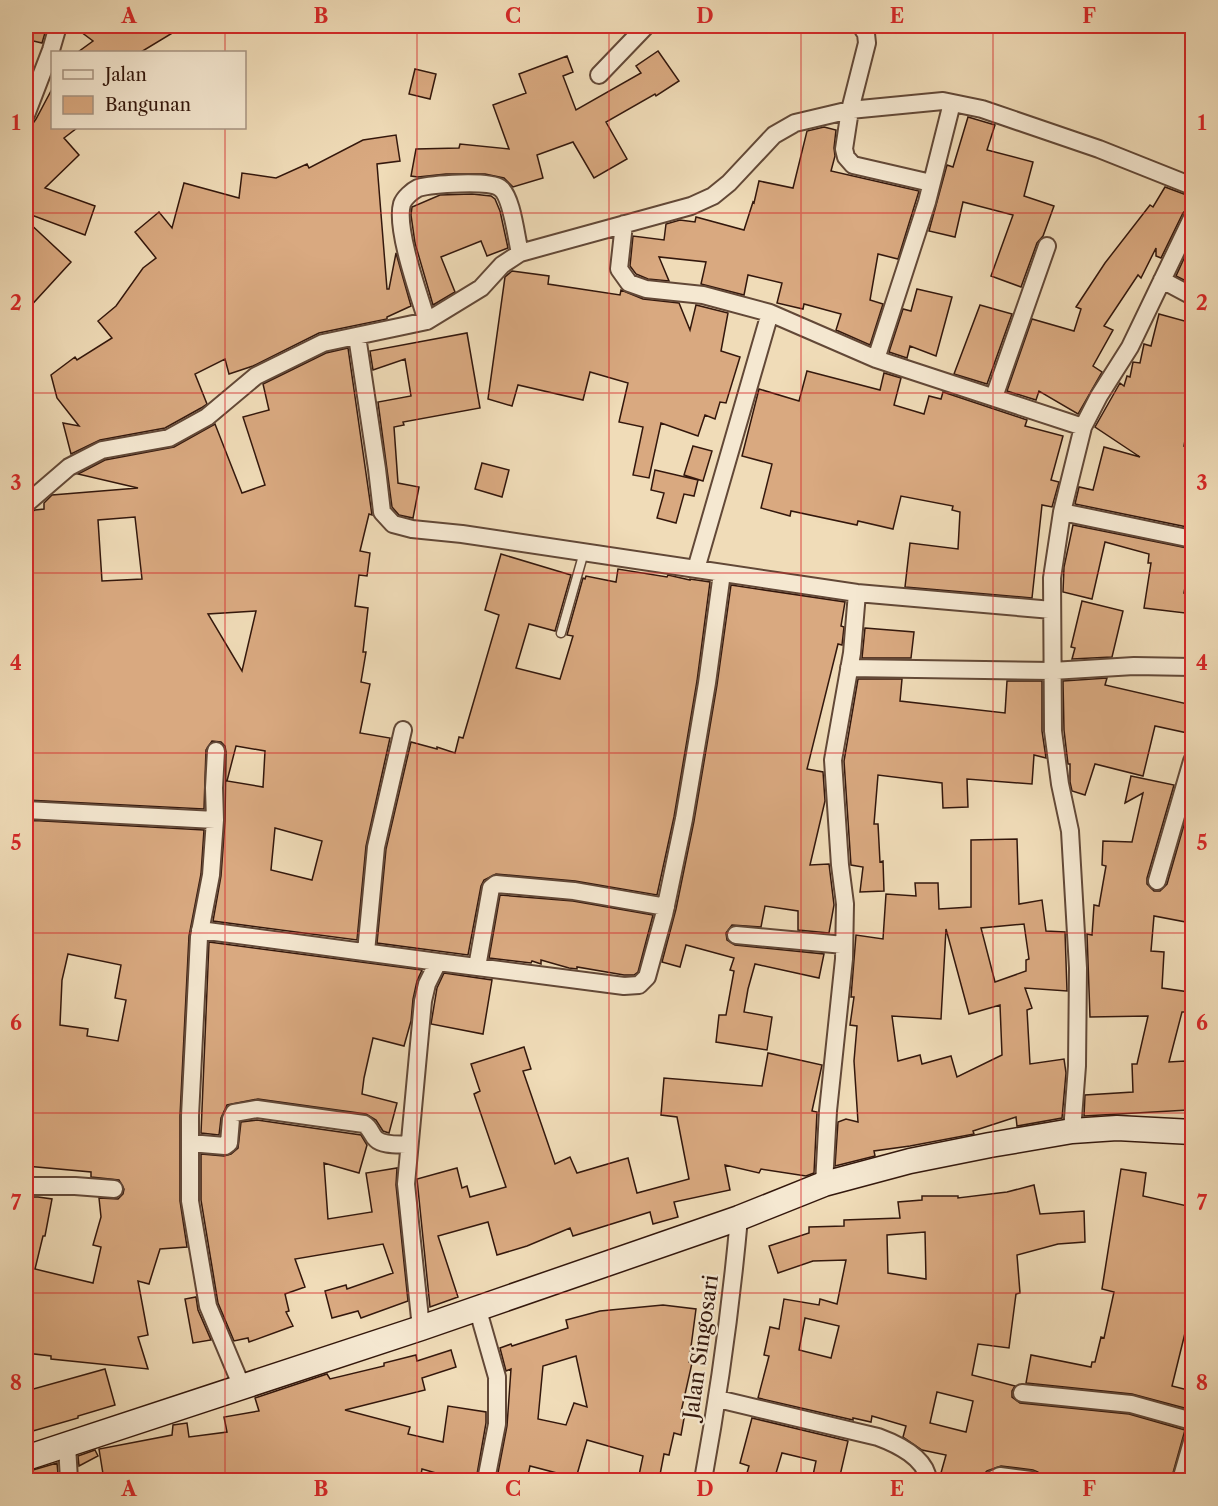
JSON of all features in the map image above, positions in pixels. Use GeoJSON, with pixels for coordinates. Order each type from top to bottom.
{"type":"FeatureCollection","features":[{"type":"Feature","properties":{"kind":"street"},"geometry":{"type":"LineString","coordinates":[[26,115],[58,26]]}},
{"type":"Feature","properties":{"kind":"street"},"geometry":{"type":"LineString","coordinates":[[599,75],[646,26]]}},
{"type":"Feature","properties":{"kind":"street"},"geometry":{"type":"LineString","coordinates":[[861,26],[866,34],[867,43],[850,110],[844,149],[846,157],[853,165],[931,183]]}},
{"type":"Feature","properties":{"kind":"street"},"geometry":{"type":"LineString","coordinates":[[26,504],[69,467],[102,450],[169,438],[207,417],[256,376],[323,342],[358,343],[427,321],[481,288],[502,265],[520,253],[691,206],[713,196],[729,183],[774,135],[795,123],[850,110],[943,101],[982,109],[1088,145],[1192,186]]}},
{"type":"Feature","properties":{"kind":"street"},"geometry":{"type":"LineString","coordinates":[[876,359],[931,183],[952,103]]}},
{"type":"Feature","properties":{"kind":"street"},"geometry":{"type":"LineString","coordinates":[[427,321],[409,261],[402,220],[402,205],[407,195],[418,189],[477,182],[500,188],[507,195],[520,253]]}},
{"type":"Feature","properties":{"kind":"street"},"geometry":{"type":"LineString","coordinates":[[1072,1131],[1078,1011],[1074,894],[1070,831],[1060,784],[1053,731],[1052,578],[1062,512],[1083,427],[1099,396],[1130,347],[1192,218]]}},
{"type":"Feature","properties":{"kind":"street"},"geometry":{"type":"LineString","coordinates":[[624,224],[619,269],[629,283],[646,289],[703,295],[770,313],[876,359],[1083,427]]}},
{"type":"Feature","properties":{"kind":"street"},"geometry":{"type":"LineString","coordinates":[[994,397],[1047,246]]}},
{"type":"Feature","properties":{"kind":"street"},"geometry":{"type":"LineString","coordinates":[[1162,280],[1192,296]]}},
{"type":"Feature","properties":{"kind":"street"},"geometry":{"type":"LineString","coordinates":[[696,569],[770,313]]}},
{"type":"Feature","properties":{"kind":"street"},"geometry":{"type":"LineString","coordinates":[[358,343],[382,512],[393,524],[412,530],[462,534],[856,593],[1052,610]]}},
{"type":"Feature","properties":{"kind":"street"},"geometry":{"type":"LineString","coordinates":[[1062,512],[1192,539]]}},
{"type":"Feature","properties":{"kind":"street"},"geometry":{"type":"LineString","coordinates":[[200,930],[624,986],[639,985],[647,977],[650,968],[666,907],[686,808],[722,573]]}},
{"type":"Feature","properties":{"kind":"street"},"geometry":{"type":"LineString","coordinates":[[824,1184],[829,1099],[844,945],[845,904],[839,854],[833,760],[849,668],[856,593]]}},
{"type":"Feature","properties":{"kind":"street"},"geometry":{"type":"LineString","coordinates":[[849,668],[1052,671],[1134,666],[1192,667]]}},
{"type":"Feature","properties":{"kind":"street"},"geometry":{"type":"LineString","coordinates":[[366,952],[376,847],[404,730]]}},
{"type":"Feature","properties":{"kind":"street"},"geometry":{"type":"LineString","coordinates":[[216,751],[214,788],[216,831],[211,875],[200,930],[190,1143],[190,1201],[208,1306],[242,1388]]}},
{"type":"Feature","properties":{"kind":"street"},"geometry":{"type":"LineString","coordinates":[[1157,881],[1192,760]]}},
{"type":"Feature","properties":{"kind":"street"},"geometry":{"type":"LineString","coordinates":[[26,810],[215,820]]}},
{"type":"Feature","properties":{"kind":"street"},"geometry":{"type":"LineString","coordinates":[[477,967],[491,888],[496,884],[574,891],[666,907]]}},
{"type":"Feature","properties":{"kind":"street"},"geometry":{"type":"LineString","coordinates":[[736,935],[844,945]]}},
{"type":"Feature","properties":{"kind":"street"},"geometry":{"type":"LineString","coordinates":[[421,1328],[405,1184],[423,1001],[427,984],[438,962]]}},
{"type":"Feature","properties":{"kind":"street"},"geometry":{"type":"LineString","coordinates":[[190,1143],[225,1146],[229,1143],[231,1119],[234,1113],[257,1109],[364,1124],[370,1128],[374,1138],[379,1142],[409,1146]]}},
{"type":"Feature","properties":{"kind":"street"},"geometry":{"type":"LineString","coordinates":[[26,1458],[421,1328],[739,1218],[824,1184],[910,1161],[1072,1131],[1117,1128],[1192,1132]]}},
{"type":"Feature","properties":{"kind":"street"},"geometry":{"type":"LineString","coordinates":[[26,1188],[75,1186],[114,1189]]}},
{"type":"Feature","properties":{"kind":"street","name":"Jalan Singosari"},"geometry":{"type":"LineString","coordinates":[[703,1480],[718,1399],[739,1218]]}},
{"type":"Feature","properties":{"kind":"street"},"geometry":{"type":"LineString","coordinates":[[477,1307],[497,1377],[497,1424],[486,1480]]}},
{"type":"Feature","properties":{"kind":"street"},"geometry":{"type":"LineString","coordinates":[[1022,1393],[1131,1404],[1192,1420]]}},
{"type":"Feature","properties":{"kind":"street"},"geometry":{"type":"LineString","coordinates":[[718,1399],[886,1440],[920,1462],[926,1470],[928,1480]]}},
{"type":"Feature","properties":{"kind":"street"},"geometry":{"type":"LineString","coordinates":[[1181,1480],[1192,1442]]}},
{"type":"Feature","properties":{"kind":"street"},"geometry":{"type":"LineString","coordinates":[[68,1445],[69,1480]]}},
{"type":"Feature","properties":{"kind":"street"},"geometry":{"type":"LineString","coordinates":[[992,1480],[1000,1476],[1031,1480]]}},
{"type":"Feature","properties":{"kind":"lane"},"geometry":{"type":"LineString","coordinates":[[561,633],[584,552]]}},
{"type":"Feature","properties":{"kind":"building"},"geometry":{"type":"Polygon","coordinates":[[[31,26],[47,26],[42,43],[29,40],[31,26]]]}},
{"type":"Feature","properties":{"kind":"building"},"geometry":{"type":"Polygon","coordinates":[[[73,26],[184,26],[143,51],[79,51],[93,41],[73,26]]]}},
{"type":"Feature","properties":{"kind":"building"},"geometry":{"type":"Polygon","coordinates":[[[658,51],[679,81],[656,96],[655,94],[606,122],[627,159],[594,178],[573,142],[537,155],[543,178],[513,187],[504,178],[485,174],[411,176],[416,149],[459,148],[460,144],[509,149],[493,105],[526,93],[519,74],[567,56],[573,72],[563,76],[576,110],[641,73],[636,66],[658,51]]]}},
{"type":"Feature","properties":{"kind":"building"},"geometry":{"type":"Polygon","coordinates":[[[415,69],[436,74],[430,99],[409,94],[415,69]]]}},
{"type":"Feature","properties":{"kind":"building"},"geometry":{"type":"Polygon","coordinates":[[[51,91],[51,129],[76,129],[64,138],[79,155],[45,188],[95,206],[85,235],[26,213],[26,133],[51,91]]]}},
{"type":"Feature","properties":{"kind":"building"},"geometry":{"type":"Polygon","coordinates":[[[968,117],[995,125],[987,150],[1033,162],[1024,196],[1054,206],[1021,287],[991,276],[1013,215],[963,202],[955,237],[929,231],[947,165],[953,167],[968,117]]]}},
{"type":"Feature","properties":{"kind":"building"},"geometry":{"type":"Polygon","coordinates":[[[824,127],[836,130],[835,156],[831,171],[919,191],[898,259],[878,254],[870,300],[883,304],[870,345],[836,330],[841,314],[804,304],[803,309],[777,303],[782,283],[748,275],[744,295],[701,284],[706,262],[659,257],[669,281],[648,279],[636,274],[630,266],[633,236],[664,240],[666,224],[680,220],[695,222],[696,217],[744,230],[759,181],[793,188],[807,131],[824,127]]]}},
{"type":"Feature","properties":{"kind":"building"},"geometry":{"type":"Polygon","coordinates":[[[396,135],[400,161],[377,164],[387,289],[389,289],[396,253],[411,306],[387,319],[319,333],[253,366],[229,374],[225,359],[195,374],[207,404],[201,408],[165,428],[100,440],[71,454],[63,423],[79,426],[57,398],[51,375],[75,357],[77,360],[112,338],[98,321],[116,306],[143,268],[156,258],[135,232],[159,212],[172,228],[184,183],[239,198],[242,173],[276,178],[307,164],[309,168],[363,140],[396,135]]]}},
{"type":"Feature","properties":{"kind":"building"},"geometry":{"type":"Polygon","coordinates":[[[1165,187],[1192,197],[1192,208],[1183,213],[1161,258],[1156,256],[1156,248],[1141,278],[1138,275],[1104,326],[1113,330],[1093,366],[1102,372],[1078,414],[1039,391],[1036,400],[1007,391],[1032,319],[1074,331],[1081,309],[1076,307],[1105,263],[1150,205],[1153,207],[1165,187]]]}},
{"type":"Feature","properties":{"kind":"building"},"geometry":{"type":"Polygon","coordinates":[[[440,195],[491,196],[495,199],[508,248],[487,256],[481,241],[441,257],[455,292],[433,305],[415,243],[412,207],[440,195]]]}},
{"type":"Feature","properties":{"kind":"building"},"geometry":{"type":"Polygon","coordinates":[[[26,220],[71,262],[26,311],[26,220]]]}},
{"type":"Feature","properties":{"kind":"building"},"geometry":{"type":"Polygon","coordinates":[[[1192,241],[1192,284],[1176,276],[1192,241]]]}},
{"type":"Feature","properties":{"kind":"building"},"geometry":{"type":"Polygon","coordinates":[[[512,271],[549,276],[548,284],[620,295],[621,290],[643,299],[679,303],[690,330],[696,305],[728,313],[721,351],[740,357],[726,403],[720,402],[715,419],[705,415],[698,436],[661,423],[649,478],[633,475],[643,427],[619,422],[628,383],[590,372],[583,400],[518,385],[512,406],[488,399],[505,277],[512,271]]]}},
{"type":"Feature","properties":{"kind":"building"},"geometry":{"type":"Polygon","coordinates":[[[917,289],[952,297],[936,356],[910,346],[907,358],[889,352],[903,309],[911,311],[917,289]]]}},
{"type":"Feature","properties":{"kind":"building"},"geometry":{"type":"Polygon","coordinates":[[[980,305],[1012,314],[987,384],[954,374],[980,305]]]}},
{"type":"Feature","properties":{"kind":"building"},"geometry":{"type":"Polygon","coordinates":[[[1159,314],[1192,323],[1192,400],[1184,446],[1192,447],[1192,528],[1075,504],[1079,487],[1093,490],[1104,447],[1140,457],[1095,427],[1120,383],[1124,386],[1127,376],[1130,377],[1133,362],[1140,363],[1144,344],[1151,346],[1159,314]]]}},
{"type":"Feature","properties":{"kind":"building"},"geometry":{"type":"Polygon","coordinates":[[[467,333],[480,408],[403,422],[404,425],[394,427],[398,483],[419,487],[413,518],[399,515],[392,507],[378,402],[411,396],[405,359],[373,370],[370,351],[467,333]]]}},
{"type":"Feature","properties":{"kind":"building"},"geometry":{"type":"Polygon","coordinates":[[[348,348],[372,515],[369,514],[360,551],[370,553],[367,576],[359,575],[355,606],[368,608],[363,652],[366,652],[361,682],[370,684],[360,733],[390,738],[366,846],[357,940],[213,921],[221,876],[225,821],[226,752],[221,742],[212,741],[206,750],[204,809],[26,800],[26,514],[44,509],[44,503],[52,495],[138,488],[78,474],[105,460],[174,447],[215,424],[242,493],[265,485],[243,417],[269,410],[263,384],[326,353],[348,348]],[[135,517],[98,520],[102,581],[142,579],[135,517]],[[256,611],[208,614],[242,671],[256,611]],[[236,746],[227,781],[263,787],[265,751],[236,746]],[[275,828],[271,870],[312,880],[322,841],[275,828]]]}},
{"type":"Feature","properties":{"kind":"building"},"geometry":{"type":"Polygon","coordinates":[[[807,371],[880,390],[884,373],[901,378],[894,405],[924,414],[929,396],[941,399],[943,392],[1027,420],[1025,426],[1063,436],[1051,480],[1059,482],[1052,507],[1042,505],[1032,598],[905,587],[910,543],[958,549],[960,512],[952,510],[953,506],[901,496],[893,529],[858,521],[857,525],[791,511],[790,516],[761,508],[772,464],[742,456],[759,389],[799,401],[807,371]]]}},
{"type":"Feature","properties":{"kind":"building"},"geometry":{"type":"Polygon","coordinates":[[[693,446],[712,451],[703,481],[684,475],[693,446]]]}},
{"type":"Feature","properties":{"kind":"building"},"geometry":{"type":"Polygon","coordinates":[[[482,463],[509,470],[502,497],[475,489],[482,463]]]}},
{"type":"Feature","properties":{"kind":"building"},"geometry":{"type":"Polygon","coordinates":[[[655,470],[698,480],[694,496],[684,494],[676,523],[657,518],[664,493],[651,490],[655,470]]]}},
{"type":"Feature","properties":{"kind":"building"},"geometry":{"type":"Polygon","coordinates":[[[1073,525],[1192,549],[1184,593],[1188,593],[1185,613],[1144,608],[1151,563],[1148,563],[1149,554],[1105,542],[1092,599],[1063,592],[1064,567],[1073,525]]]}},
{"type":"Feature","properties":{"kind":"building"},"geometry":{"type":"Polygon","coordinates":[[[501,554],[571,575],[555,631],[529,624],[516,668],[560,679],[573,636],[567,635],[583,578],[585,579],[586,576],[616,582],[618,569],[710,582],[697,681],[674,817],[657,895],[575,881],[496,874],[484,880],[481,886],[468,955],[377,943],[386,849],[411,742],[455,753],[459,737],[463,738],[499,615],[485,610],[501,554]]]}},
{"type":"Feature","properties":{"kind":"building"},"geometry":{"type":"Polygon","coordinates":[[[731,585],[845,602],[841,626],[844,627],[842,645],[838,644],[807,769],[823,772],[825,801],[810,865],[829,864],[834,905],[829,933],[798,930],[798,911],[765,906],[761,927],[732,925],[726,933],[727,940],[735,945],[824,954],[819,978],[755,964],[744,1012],[772,1017],[767,1050],[716,1042],[719,1015],[726,1015],[734,971],[730,970],[734,958],[686,945],[680,967],[662,962],[676,909],[694,821],[731,585]]]}},
{"type":"Feature","properties":{"kind":"building"},"geometry":{"type":"Polygon","coordinates":[[[1082,601],[1123,611],[1112,657],[1072,659],[1075,648],[1071,647],[1082,601]]]}},
{"type":"Feature","properties":{"kind":"building"},"geometry":{"type":"Polygon","coordinates":[[[865,628],[914,632],[911,658],[862,658],[865,628]]]}},
{"type":"Feature","properties":{"kind":"building"},"geometry":{"type":"Polygon","coordinates":[[[1107,678],[1105,685],[1192,705],[1192,734],[1155,726],[1143,776],[1095,764],[1085,795],[1072,791],[1070,782],[1070,764],[1068,764],[1064,730],[1063,681],[1107,678]]]}},
{"type":"Feature","properties":{"kind":"building"},"geometry":{"type":"Polygon","coordinates":[[[858,679],[902,679],[900,701],[1005,713],[1007,681],[1042,681],[1042,731],[1046,758],[1034,755],[1032,784],[967,779],[968,807],[943,808],[942,783],[878,775],[874,824],[878,824],[884,891],[860,892],[863,867],[851,865],[844,761],[858,679]]]}},
{"type":"Feature","properties":{"kind":"building"},"geometry":{"type":"Polygon","coordinates":[[[1131,776],[1174,785],[1147,878],[1147,884],[1154,891],[1160,891],[1167,884],[1192,797],[1192,886],[1186,922],[1154,916],[1151,951],[1164,952],[1162,988],[1189,992],[1187,1012],[1182,1012],[1169,1062],[1185,1061],[1188,1110],[1084,1116],[1085,1095],[1133,1092],[1132,1064],[1137,1064],[1148,1016],[1090,1017],[1087,934],[1092,935],[1094,905],[1099,906],[1106,866],[1102,865],[1103,841],[1132,842],[1143,793],[1125,803],[1131,776]]]}},
{"type":"Feature","properties":{"kind":"building"},"geometry":{"type":"Polygon","coordinates":[[[26,820],[204,830],[201,874],[189,936],[180,1116],[180,1201],[187,1247],[160,1249],[149,1284],[138,1281],[148,1335],[138,1337],[148,1369],[51,1359],[51,1356],[26,1353],[26,1197],[52,1199],[45,1236],[43,1236],[35,1269],[93,1283],[101,1247],[93,1245],[101,1217],[99,1198],[118,1199],[124,1189],[119,1180],[91,1177],[91,1172],[26,1166],[26,1080],[32,1050],[29,1049],[33,1035],[26,1034],[26,843],[32,822],[26,820]],[[68,954],[62,980],[60,1025],[88,1029],[87,1036],[118,1041],[126,1000],[115,998],[121,965],[68,954]]]}},
{"type":"Feature","properties":{"kind":"building"},"geometry":{"type":"Polygon","coordinates":[[[1017,839],[1019,904],[1042,900],[1046,931],[1065,932],[1067,991],[1025,988],[1032,1008],[1027,1010],[1030,1064],[1064,1059],[1066,1073],[1062,1118],[1017,1126],[1016,1117],[973,1131],[974,1134],[874,1151],[875,1156],[835,1166],[838,1122],[846,1119],[858,1122],[854,1061],[857,1026],[850,1025],[854,997],[851,997],[856,935],[883,939],[886,894],[916,896],[915,883],[938,883],[939,909],[971,907],[971,840],[1017,839]],[[1024,924],[981,928],[995,982],[1026,971],[1026,960],[1029,959],[1024,924]],[[946,929],[941,1019],[892,1016],[898,1061],[920,1055],[922,1064],[951,1056],[957,1077],[1002,1055],[1000,1005],[969,1014],[946,929]]]}},
{"type":"Feature","properties":{"kind":"building"},"geometry":{"type":"Polygon","coordinates":[[[500,895],[573,901],[653,915],[638,972],[634,975],[624,975],[577,967],[577,969],[569,968],[541,960],[541,964],[532,961],[531,963],[489,958],[500,895]]]}},
{"type":"Feature","properties":{"kind":"building"},"geometry":{"type":"Polygon","coordinates":[[[209,942],[422,970],[417,981],[411,1021],[404,1046],[373,1038],[364,1078],[362,1094],[397,1103],[389,1133],[383,1131],[376,1120],[366,1114],[258,1099],[227,1105],[221,1118],[219,1135],[201,1133],[209,942]]]}},
{"type":"Feature","properties":{"kind":"building"},"geometry":{"type":"Polygon","coordinates":[[[444,973],[492,980],[483,1034],[431,1024],[437,988],[444,973]]]}},
{"type":"Feature","properties":{"kind":"building"},"geometry":{"type":"Polygon","coordinates":[[[524,1047],[531,1069],[523,1071],[555,1164],[570,1157],[577,1173],[628,1158],[637,1193],[689,1179],[677,1117],[661,1115],[664,1078],[762,1086],[768,1053],[822,1065],[812,1111],[817,1112],[814,1173],[806,1176],[761,1169],[759,1173],[725,1165],[730,1190],[674,1202],[678,1217],[653,1224],[650,1212],[573,1236],[570,1228],[527,1246],[497,1255],[488,1222],[438,1236],[458,1297],[430,1307],[417,1179],[457,1168],[462,1188],[467,1186],[470,1197],[506,1187],[474,1094],[480,1091],[471,1064],[524,1047]]]}},
{"type":"Feature","properties":{"kind":"building"},"geometry":{"type":"Polygon","coordinates":[[[257,1120],[361,1135],[367,1145],[359,1173],[324,1163],[328,1219],[372,1212],[366,1173],[397,1168],[396,1185],[408,1301],[361,1318],[358,1311],[332,1318],[325,1291],[346,1285],[347,1289],[393,1273],[383,1244],[295,1259],[305,1287],[285,1294],[289,1311],[286,1312],[293,1326],[249,1342],[248,1338],[234,1341],[218,1303],[201,1200],[201,1154],[224,1156],[231,1154],[238,1148],[241,1122],[257,1120]]]}},
{"type":"Feature","properties":{"kind":"building"},"geometry":{"type":"Polygon","coordinates":[[[1121,1169],[1146,1173],[1143,1196],[1192,1207],[1192,1326],[1187,1325],[1172,1386],[1192,1391],[1192,1410],[1132,1394],[1026,1383],[1031,1355],[1091,1367],[1092,1362],[1095,1362],[1101,1337],[1104,1338],[1114,1292],[1102,1289],[1121,1169]]]}},
{"type":"Feature","properties":{"kind":"building"},"geometry":{"type":"Polygon","coordinates":[[[1034,1185],[1040,1214],[1084,1211],[1085,1242],[1058,1244],[1017,1255],[1020,1293],[1016,1294],[1009,1348],[978,1344],[972,1375],[1015,1386],[1012,1397],[1020,1403],[1129,1414],[1185,1430],[1171,1480],[1069,1480],[1055,1477],[1054,1480],[1049,1480],[1041,1479],[1038,1472],[1033,1470],[1001,1466],[987,1471],[982,1480],[939,1480],[946,1455],[922,1450],[903,1437],[906,1426],[872,1416],[871,1422],[853,1418],[853,1420],[758,1398],[769,1356],[764,1355],[770,1327],[779,1329],[784,1299],[819,1305],[820,1299],[837,1304],[846,1260],[813,1261],[778,1273],[769,1246],[809,1233],[809,1227],[844,1226],[844,1220],[900,1218],[898,1202],[922,1200],[922,1196],[958,1196],[958,1198],[1007,1192],[1034,1185]],[[925,1232],[887,1235],[888,1273],[926,1279],[925,1232]],[[805,1318],[799,1350],[831,1358],[839,1326],[805,1318]],[[937,1392],[930,1423],[966,1432],[973,1401],[937,1392]]]}},
{"type":"Feature","properties":{"kind":"building"},"geometry":{"type":"Polygon","coordinates":[[[196,1297],[198,1310],[211,1340],[193,1343],[185,1299],[196,1297]]]}},
{"type":"Feature","properties":{"kind":"building"},"geometry":{"type":"Polygon","coordinates":[[[663,1305],[696,1309],[689,1362],[692,1363],[681,1412],[685,1413],[681,1435],[674,1433],[669,1455],[664,1454],[659,1480],[638,1480],[643,1456],[587,1440],[576,1478],[530,1466],[527,1480],[497,1478],[507,1426],[511,1369],[506,1371],[500,1348],[568,1328],[566,1320],[600,1311],[663,1305]],[[576,1356],[543,1366],[538,1419],[566,1425],[574,1403],[587,1407],[576,1356]]]}},
{"type":"Feature","properties":{"kind":"building"},"geometry":{"type":"Polygon","coordinates":[[[451,1350],[456,1367],[422,1378],[425,1390],[345,1410],[410,1427],[408,1434],[443,1442],[448,1406],[486,1412],[476,1480],[460,1480],[422,1469],[420,1480],[104,1480],[99,1449],[172,1435],[173,1425],[187,1423],[189,1437],[227,1432],[224,1417],[259,1411],[255,1398],[327,1374],[330,1379],[384,1366],[384,1363],[416,1355],[417,1361],[451,1350]]]}},
{"type":"Feature","properties":{"kind":"building"},"geometry":{"type":"Polygon","coordinates":[[[105,1369],[115,1405],[26,1433],[26,1391],[105,1369]]]}},
{"type":"Feature","properties":{"kind":"building"},"geometry":{"type":"Polygon","coordinates":[[[752,1418],[848,1441],[839,1480],[812,1480],[816,1461],[782,1453],[774,1480],[745,1480],[749,1466],[740,1463],[752,1418]]]}},
{"type":"Feature","properties":{"kind":"building"},"geometry":{"type":"Polygon","coordinates":[[[95,1450],[98,1456],[79,1466],[78,1456],[95,1450]]]}},
{"type":"Feature","properties":{"kind":"building"},"geometry":{"type":"Polygon","coordinates":[[[57,1463],[58,1474],[42,1480],[26,1480],[26,1472],[57,1463]]]}}]}
